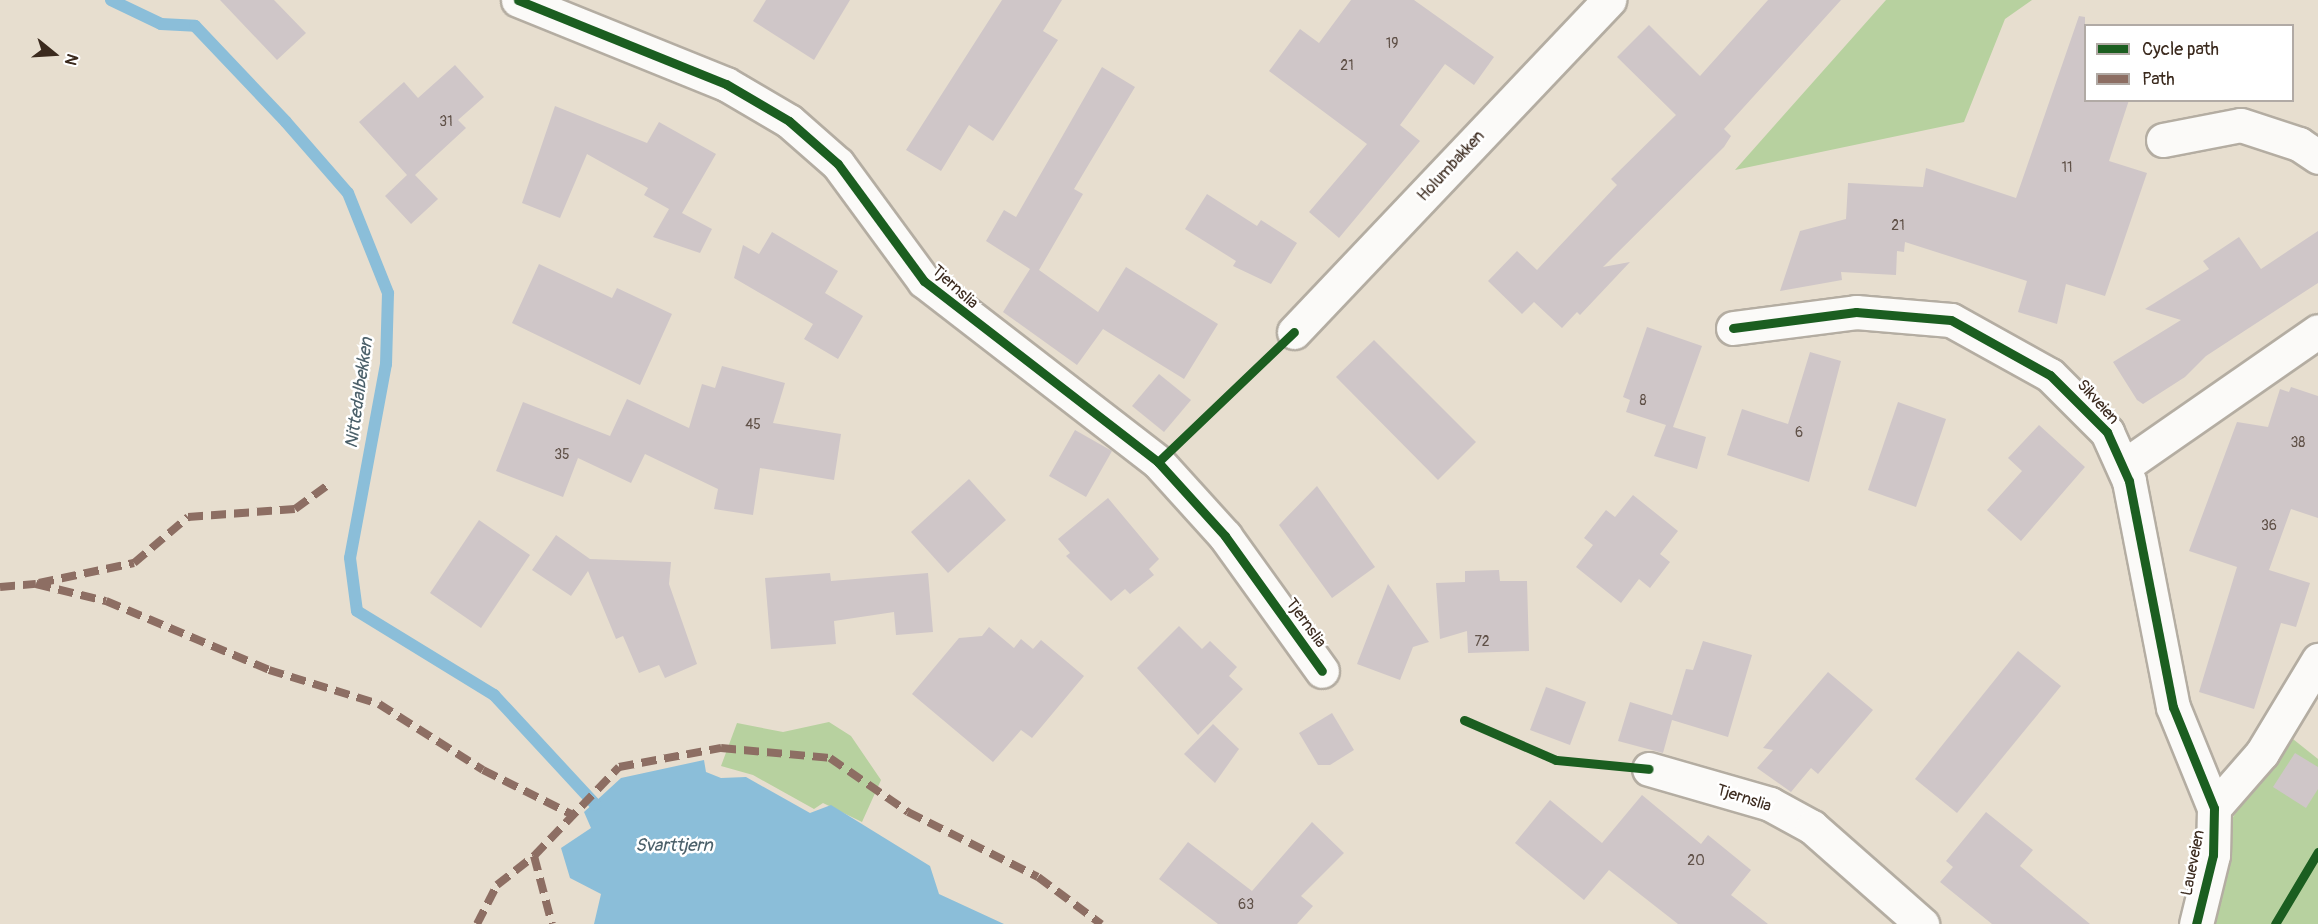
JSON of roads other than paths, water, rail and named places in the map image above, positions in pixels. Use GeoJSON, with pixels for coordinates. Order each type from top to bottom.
{"type":"FeatureCollection","features":[{"type":"Feature","properties":{"kind":"street","name":"Tjernslia"},"geometry":{"type":"LineString","coordinates":[[518,0],[726,84],[789,121],[838,164],[924,282],[1158,462],[1225,536],[1322,671]]}},
{"type":"Feature","properties":{"kind":"street","name":"Holumbakken"},"geometry":{"type":"LineString","coordinates":[[1294,332],[1609,0]]}},
{"type":"Feature","properties":{"kind":"street"},"geometry":{"type":"LineString","coordinates":[[2163,140],[2241,125],[2299,144],[2318,158]]}},
{"type":"Feature","properties":{"kind":"street","name":"Sikveien"},"geometry":{"type":"LineString","coordinates":[[1733,328],[1856,312],[1951,321],[2050,375],[2107,432],[2124,466],[2173,707],[2214,808]]}},
{"type":"Feature","properties":{"kind":"street"},"geometry":{"type":"LineString","coordinates":[[2124,466],[2318,331]]}},
{"type":"Feature","properties":{"kind":"street","name":"Laueveien"},"geometry":{"type":"LineString","coordinates":[[2196,924],[2213,855],[2214,808],[2262,753],[2318,660]]}},
{"type":"Feature","properties":{"kind":"street","name":"Tjernslia"},"geometry":{"type":"LineString","coordinates":[[1649,770],[1770,804],[1812,827],[1922,924]]}},
{"type":"Feature","properties":{"kind":"water","name":"Svarttjern"},"geometry":{"type":"Polygon","coordinates":[[[704,760],[706,772],[721,778],[746,777],[810,813],[831,805],[930,866],[939,894],[1004,924],[594,924],[601,894],[570,878],[561,848],[591,828],[584,812],[621,778],[704,760]]]}},
{"type":"Feature","properties":{"kind":"waterway","name":"Nittedalbekken"},"geometry":{"type":"LineString","coordinates":[[111,0],[161,24],[195,26],[286,122],[348,193],[388,293],[386,364],[350,558],[357,611],[494,695],[595,804]]}}]}
